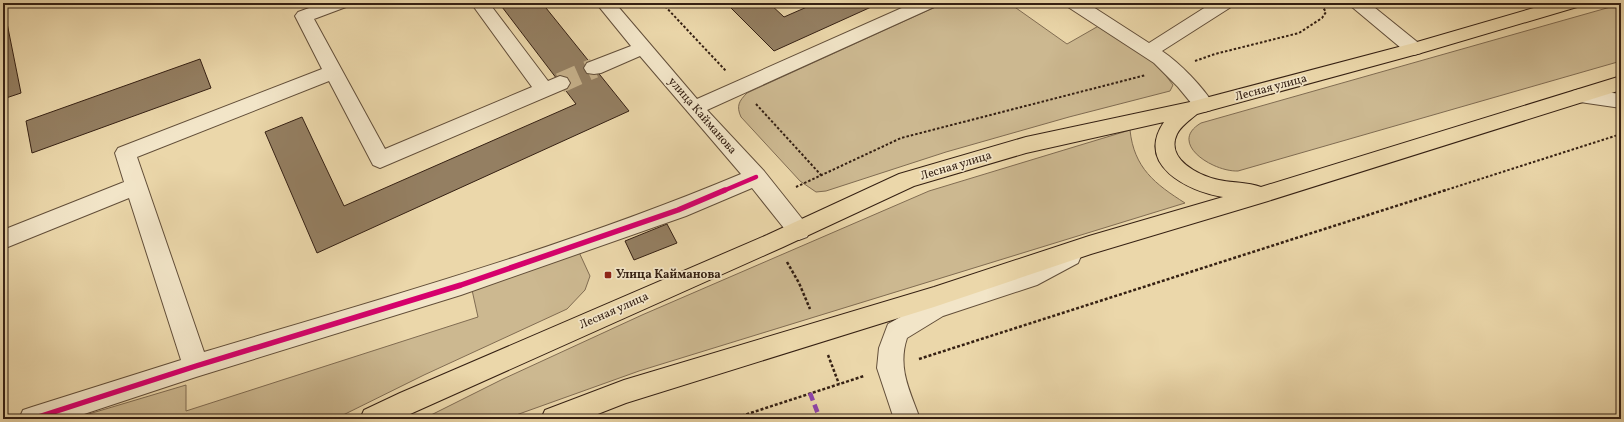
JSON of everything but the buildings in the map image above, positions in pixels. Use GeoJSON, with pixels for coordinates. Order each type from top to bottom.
{"type":"FeatureCollection","features":[{"type":"Feature","properties":{"kind":"main road","name":"Лесная улица"},"geometry":{"type":"LineString","coordinates":[[373,419],[409,400],[915,178],[1026,145],[1197,107],[1414,49],[1571,3]]}},
{"type":"Feature","properties":{"kind":"main road"},"geometry":{"type":"LineString","coordinates":[[554,419],[624,392],[934,297],[1089,245],[1268,193],[1621,83]]}},
{"type":"Feature","properties":{"kind":"main road"},"geometry":{"type":"LineString","coordinates":[[1197,107],[1173,124],[1167,133],[1164,142],[1165,151],[1175,167],[1197,181],[1213,187],[1235,192],[1268,193]]}},
{"type":"Feature","properties":{"kind":"street"},"geometry":{"type":"LineString","coordinates":[[340,3],[304,16],[380,160],[552,87],[480,3]]}},
{"type":"Feature","properties":{"kind":"street","name":"улица Кайманова"},"geometry":{"type":"LineString","coordinates":[[606,3],[694,108],[756,177],[799,230]]}},
{"type":"Feature","properties":{"kind":"street"},"geometry":{"type":"LineString","coordinates":[[694,108],[928,3]]}},
{"type":"Feature","properties":{"kind":"street"},"geometry":{"type":"LineString","coordinates":[[1074,3],[1161,59],[1185,82],[1197,107]]}},
{"type":"Feature","properties":{"kind":"street"},"geometry":{"type":"LineString","coordinates":[[1149,51],[1225,3]]}},
{"type":"Feature","properties":{"kind":"street"},"geometry":{"type":"LineString","coordinates":[[1358,3],[1414,49]]}},
{"type":"Feature","properties":{"kind":"street"},"geometry":{"type":"LineString","coordinates":[[594,68],[643,48]]}},
{"type":"Feature","properties":{"kind":"street"},"geometry":{"type":"LineString","coordinates":[[196,366],[126,153],[334,72]]}},
{"type":"Feature","properties":{"kind":"street"},"geometry":{"type":"LineString","coordinates":[[1580,96],[1621,101]]}},
{"type":"Feature","properties":{"kind":"street"},"geometry":{"type":"LineString","coordinates":[[32,419],[196,366],[461,285],[678,210],[756,177]]}},
{"type":"Feature","properties":{"kind":"street"},"geometry":{"type":"LineString","coordinates":[[3,240],[137,186]]}},
{"type":"Feature","properties":{"kind":"street"},"geometry":{"type":"LineString","coordinates":[[907,419],[890,368],[891,348],[897,331],[935,309],[1029,278],[1089,245]]}},
{"type":"Feature","properties":{"kind":"path"},"geometry":{"type":"LineString","coordinates":[[732,419],[1621,134]]}},
{"type":"Feature","properties":{"kind":"shaded area"},"geometry":{"type":"Polygon","coordinates":[[[944,3],[1009,3],[1067,44],[1102,24],[1157,64],[1173,85],[1170,91],[1069,117],[946,152],[826,191],[816,192],[800,181],[741,117],[739,104],[747,93],[944,3]]]}},
{"type":"Feature","properties":{"kind":"shaded area"},"geometry":{"type":"Polygon","coordinates":[[[1621,4],[1621,61],[1238,171],[1217,167],[1206,162],[1197,155],[1191,147],[1189,139],[1192,131],[1201,123],[1621,4]]]}},
{"type":"Feature","properties":{"kind":"shaded area"},"geometry":{"type":"Polygon","coordinates":[[[1130,130],[1132,143],[1141,165],[1155,182],[1185,203],[639,371],[505,419],[423,419],[503,379],[642,315],[929,191],[1130,130]]]}},
{"type":"Feature","properties":{"kind":"shaded area"},"geometry":{"type":"Polygon","coordinates":[[[578,250],[590,276],[585,290],[567,309],[424,375],[335,419],[72,419],[186,385],[186,411],[478,317],[472,290],[578,250]]]}},
{"type":"Feature","properties":{"kind":"tunnel"},"geometry":{"type":"LineString","coordinates":[[560,83],[594,68]]}},
{"type":"Feature","properties":{"kind":"marked path"},"geometry":{"type":"LineString","coordinates":[[810,393],[820,419]]}},
{"type":"Feature","properties":{"kind":"cycle path"},"geometry":{"type":"LineString","coordinates":[[32,419],[196,366],[461,285],[678,210],[756,177]]}},
{"type":"Feature","properties":{"kind":"place","name":"Улица Кайманова"},"geometry":{"type":"Point","coordinates":[608,275]}}]}
